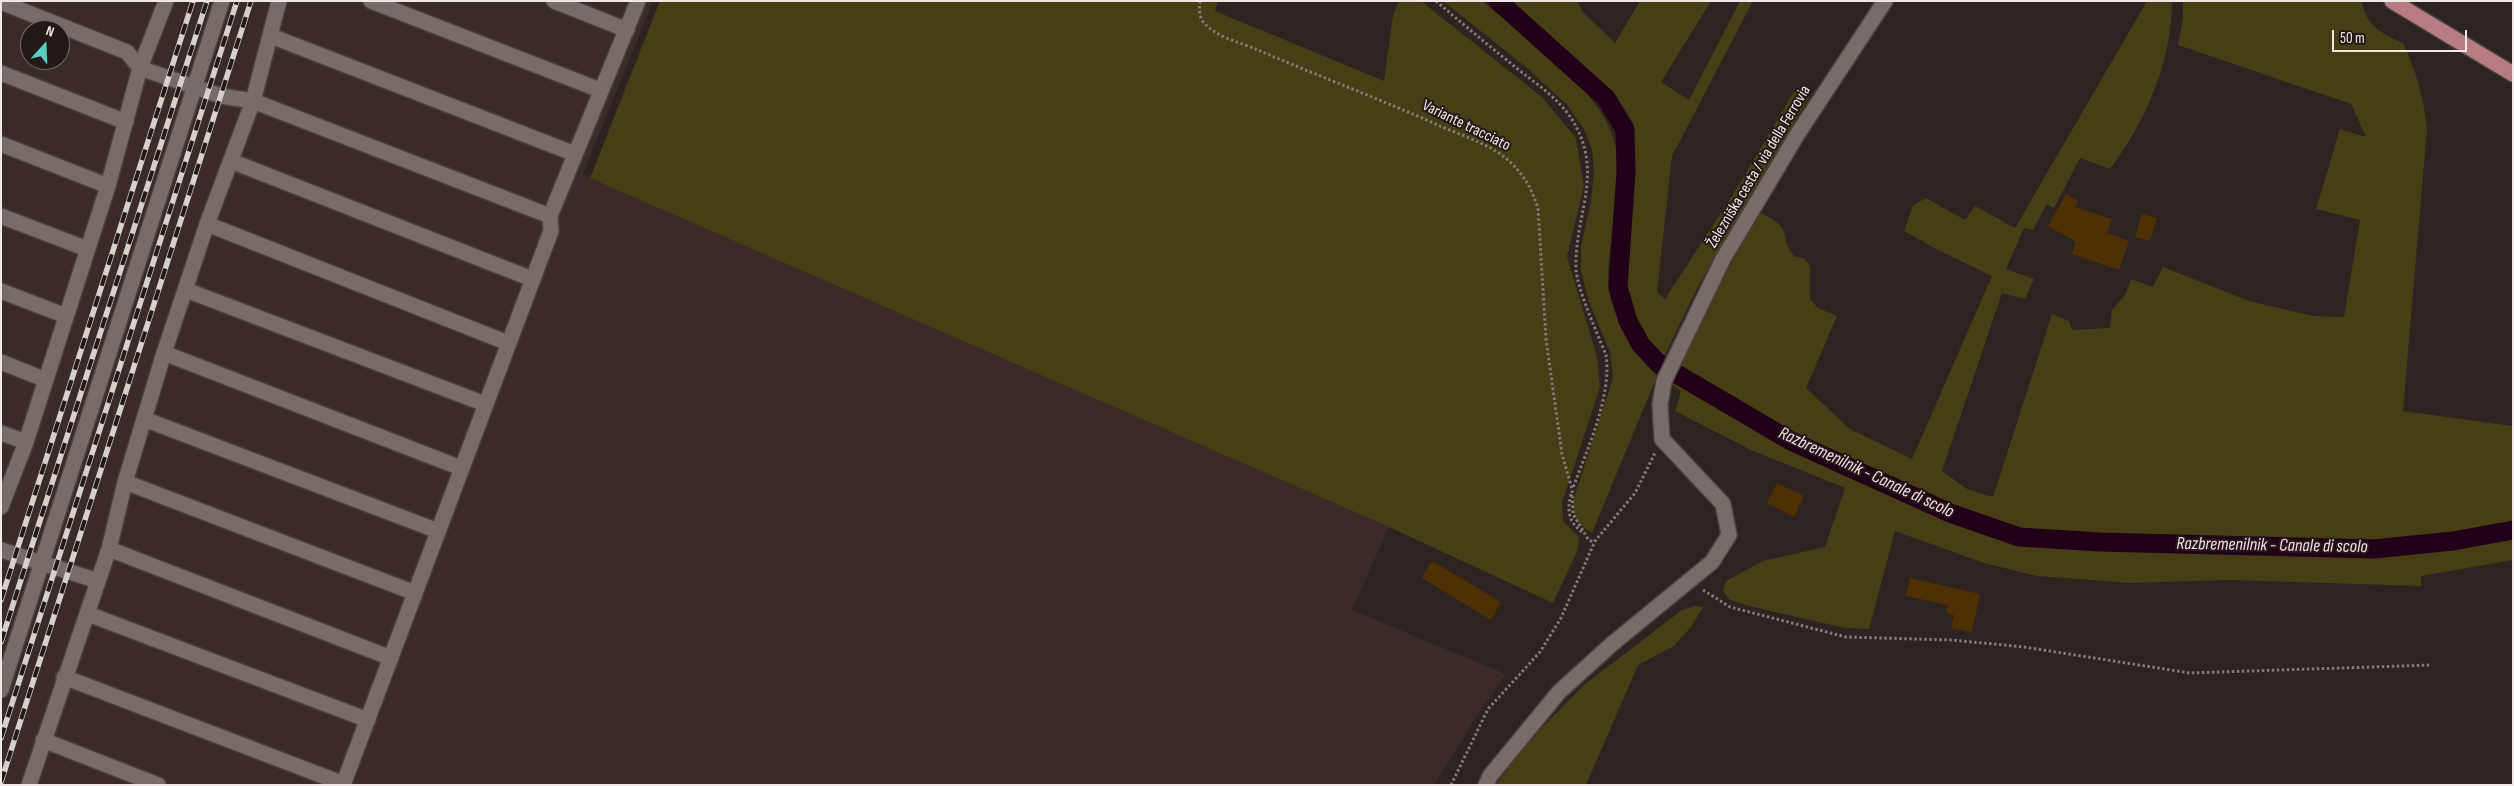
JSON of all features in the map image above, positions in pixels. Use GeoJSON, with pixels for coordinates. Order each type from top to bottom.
{"type":"FeatureCollection","features":[{"type":"Feature","properties":{"kind":"main road"},"geometry":{"type":"LineString","coordinates":[[2392,1],[2513,74]]}},
{"type":"Feature","properties":{"kind":"street"},"geometry":{"type":"LineString","coordinates":[[1,506],[26,442],[108,186],[140,68],[166,1]]}},
{"type":"Feature","properties":{"kind":"street"},"geometry":{"type":"LineString","coordinates":[[1,690],[222,1]]}},
{"type":"Feature","properties":{"kind":"street"},"geometry":{"type":"LineString","coordinates":[[29,785],[64,677],[88,614],[109,549],[125,482],[164,353],[207,224],[252,101],[279,1]]}},
{"type":"Feature","properties":{"kind":"street"},"geometry":{"type":"LineString","coordinates":[[371,1],[600,90]]}},
{"type":"Feature","properties":{"kind":"street"},"geometry":{"type":"LineString","coordinates":[[554,1],[627,30]]}},
{"type":"Feature","properties":{"kind":"street"},"geometry":{"type":"LineString","coordinates":[[64,677],[343,784],[551,230],[550,216],[638,1]]}},
{"type":"Feature","properties":{"kind":"street","name":"Železniška cesta / via della Ferrovia"},"geometry":{"type":"LineString","coordinates":[[1662,439],[1660,404],[1664,381],[1723,259],[1797,135],[1884,1]]}},
{"type":"Feature","properties":{"kind":"street"},"geometry":{"type":"LineString","coordinates":[[1,2],[128,52],[140,68],[221,96],[252,101],[550,216]]}},
{"type":"Feature","properties":{"kind":"street"},"geometry":{"type":"LineString","coordinates":[[271,36],[575,154]]}},
{"type":"Feature","properties":{"kind":"street"},"geometry":{"type":"LineString","coordinates":[[1,73],[126,122]]}},
{"type":"Feature","properties":{"kind":"street"},"geometry":{"type":"LineString","coordinates":[[1,144],[108,186]]}},
{"type":"Feature","properties":{"kind":"street"},"geometry":{"type":"LineString","coordinates":[[231,161],[532,278]]}},
{"type":"Feature","properties":{"kind":"street"},"geometry":{"type":"LineString","coordinates":[[1,216],[87,249]]}},
{"type":"Feature","properties":{"kind":"street"},"geometry":{"type":"LineString","coordinates":[[207,224],[508,343]]}},
{"type":"Feature","properties":{"kind":"street"},"geometry":{"type":"LineString","coordinates":[[1,290],[66,316]]}},
{"type":"Feature","properties":{"kind":"street"},"geometry":{"type":"LineString","coordinates":[[186,290],[485,404]]}},
{"type":"Feature","properties":{"kind":"street"},"geometry":{"type":"LineString","coordinates":[[164,353],[461,468]]}},
{"type":"Feature","properties":{"kind":"street"},"geometry":{"type":"LineString","coordinates":[[1,362],[46,380]]}},
{"type":"Feature","properties":{"kind":"street"},"geometry":{"type":"LineString","coordinates":[[144,419],[438,531]]}},
{"type":"Feature","properties":{"kind":"street"},"geometry":{"type":"LineString","coordinates":[[1,433],[26,442]]}},
{"type":"Feature","properties":{"kind":"street"},"geometry":{"type":"LineString","coordinates":[[1486,785],[1490,776],[1559,692],[1612,644],[1712,562],[1728,535],[1723,504],[1662,439]]}},
{"type":"Feature","properties":{"kind":"street"},"geometry":{"type":"LineString","coordinates":[[125,482],[415,593]]}},
{"type":"Feature","properties":{"kind":"street"},"geometry":{"type":"LineString","coordinates":[[109,549],[391,658]]}},
{"type":"Feature","properties":{"kind":"street"},"geometry":{"type":"LineString","coordinates":[[1,550],[98,581]]}},
{"type":"Feature","properties":{"kind":"street"},"geometry":{"type":"LineString","coordinates":[[88,614],[368,720]]}},
{"type":"Feature","properties":{"kind":"street"},"geometry":{"type":"LineString","coordinates":[[43,740],[158,785]]}},
{"type":"Feature","properties":{"kind":"path","name":"Variante tracciato"},"geometry":{"type":"LineString","coordinates":[[1200,1],[1198,10],[1204,22],[1215,31],[1482,145],[1510,162],[1531,188],[1538,208],[1546,339],[1562,454],[1572,489],[1574,514],[1584,533]]}},
{"type":"Feature","properties":{"kind":"path"},"geometry":{"type":"LineString","coordinates":[[1436,1],[1543,89],[1570,116],[1580,134],[1587,158],[1589,179],[1576,250],[1576,272],[1606,355],[1608,381],[1594,431],[1572,489],[1567,510],[1573,525],[1594,542]]}},
{"type":"Feature","properties":{"kind":"path"},"geometry":{"type":"LineString","coordinates":[[1451,785],[1488,709],[1540,652],[1561,618],[1594,542],[1635,493],[1662,439]]}},
{"type":"Feature","properties":{"kind":"path"},"geometry":{"type":"LineString","coordinates":[[1689,581],[1730,607],[1846,636],[1952,640],[2024,647],[2190,673],[2431,665]]}},
{"type":"Feature","properties":{"kind":"shaded area"},"geometry":{"type":"Polygon","coordinates":[[[1,1],[653,1],[583,174],[1389,527],[1352,610],[1506,674],[1434,785],[1,785],[1,1]]]}},
{"type":"Feature","properties":{"kind":"shaded area"},"geometry":{"type":"Polygon","coordinates":[[[660,1],[1218,1],[1215,11],[1384,81],[1393,15],[1399,1],[1421,1],[1542,97],[1576,138],[1584,186],[1567,256],[1597,357],[1600,387],[1562,503],[1563,521],[1579,537],[1577,552],[1553,603],[1389,527],[590,178],[660,1]]]}},
{"type":"Feature","properties":{"kind":"shaded area"},"geometry":{"type":"Polygon","coordinates":[[[1443,1],[1482,1],[1538,47],[1578,84],[1595,104],[1607,123],[1615,143],[1617,172],[1608,276],[1609,290],[1612,304],[1624,330],[1657,376],[1592,533],[1577,520],[1573,501],[1613,378],[1610,352],[1589,302],[1581,271],[1581,246],[1591,201],[1594,172],[1592,150],[1584,129],[1567,105],[1527,68],[1443,1]]]}},
{"type":"Feature","properties":{"kind":"shaded area"},"geometry":{"type":"Polygon","coordinates":[[[1506,1],[1577,1],[1583,12],[1615,43],[1640,1],[1711,1],[1661,82],[1689,100],[1740,1],[1753,1],[1672,156],[1657,292],[1665,299],[1737,188],[1795,90],[1809,97],[1696,290],[1664,357],[1639,325],[1625,286],[1631,159],[1630,141],[1625,122],[1599,83],[1560,46],[1506,1]]]}},
{"type":"Feature","properties":{"kind":"shaded area"},"geometry":{"type":"Polygon","coordinates":[[[2147,1],[2172,1],[2171,23],[2162,68],[2145,111],[2123,151],[2110,169],[2080,158],[2054,208],[2047,204],[2033,230],[2024,228],[2006,269],[2034,279],[2025,299],[2002,293],[1942,471],[1967,489],[1993,497],[2052,314],[2069,321],[2072,330],[2110,328],[2112,310],[2125,295],[2131,279],[2153,287],[2163,267],[2249,301],[2313,316],[2344,317],[2360,220],[2316,209],[2340,129],[2366,137],[2351,104],[2178,45],[2183,18],[2183,1],[2362,1],[2367,16],[2376,28],[2403,43],[2419,85],[2427,129],[2403,411],[2513,426],[2513,560],[2421,576],[2421,586],[2230,580],[2129,583],[2037,576],[1984,563],[1895,531],[1869,629],[1845,628],[1730,600],[1723,591],[1726,581],[1763,561],[1825,547],[1845,488],[1751,450],[1675,411],[1681,391],[1672,385],[1714,294],[1760,213],[1778,223],[1795,257],[1804,258],[1810,266],[1810,299],[1818,308],[1837,316],[1806,388],[1850,429],[1912,459],[1992,276],[1904,231],[1913,205],[1926,198],[1965,220],[1975,206],[2015,228],[2147,1]]]}},
{"type":"Feature","properties":{"kind":"shaded area"},"geometry":{"type":"Polygon","coordinates":[[[1695,606],[1703,607],[1691,627],[1674,646],[1638,665],[1586,785],[1496,785],[1523,747],[1585,684],[1682,610],[1695,606]]]}},
{"type":"Feature","properties":{"kind":"building"},"geometry":{"type":"Polygon","coordinates":[[[2066,194],[2078,201],[2075,207],[2112,219],[2107,233],[2129,241],[2119,270],[2072,254],[2076,242],[2048,226],[2066,194]]]}},
{"type":"Feature","properties":{"kind":"building"},"geometry":{"type":"Polygon","coordinates":[[[2142,214],[2157,218],[2150,241],[2135,237],[2142,214]]]}},
{"type":"Feature","properties":{"kind":"building"},"geometry":{"type":"Polygon","coordinates":[[[1777,483],[1804,496],[1794,517],[1767,503],[1777,483]]]}},
{"type":"Feature","properties":{"kind":"building"},"geometry":{"type":"Polygon","coordinates":[[[1432,561],[1501,602],[1491,620],[1422,578],[1432,561]]]}},
{"type":"Feature","properties":{"kind":"building"},"geometry":{"type":"Polygon","coordinates":[[[1910,578],[1980,594],[1972,632],[1951,628],[1954,615],[1946,613],[1948,605],[1906,596],[1910,578]]]}},
{"type":"Feature","properties":{"kind":"waterway","name":"Razbremenilnik - Canale di scolo"},"geometry":{"type":"LineString","coordinates":[[1498,1],[1606,98],[1625,129],[1626,172],[1618,287],[1628,321],[1641,345],[1658,363],[1791,441],[1950,513],[2019,537],[2100,542],[2374,549],[2453,541],[2513,530]]}},
{"type":"Feature","properties":{"kind":"railway"},"geometry":{"type":"LineString","coordinates":[[1,600],[193,1]]}},
{"type":"Feature","properties":{"kind":"railway"},"geometry":{"type":"LineString","coordinates":[[1,642],[207,1]]}},
{"type":"Feature","properties":{"kind":"railway"},"geometry":{"type":"LineString","coordinates":[[1,738],[237,1]]}},
{"type":"Feature","properties":{"kind":"railway"},"geometry":{"type":"LineString","coordinates":[[1,782],[251,1]]}}]}
